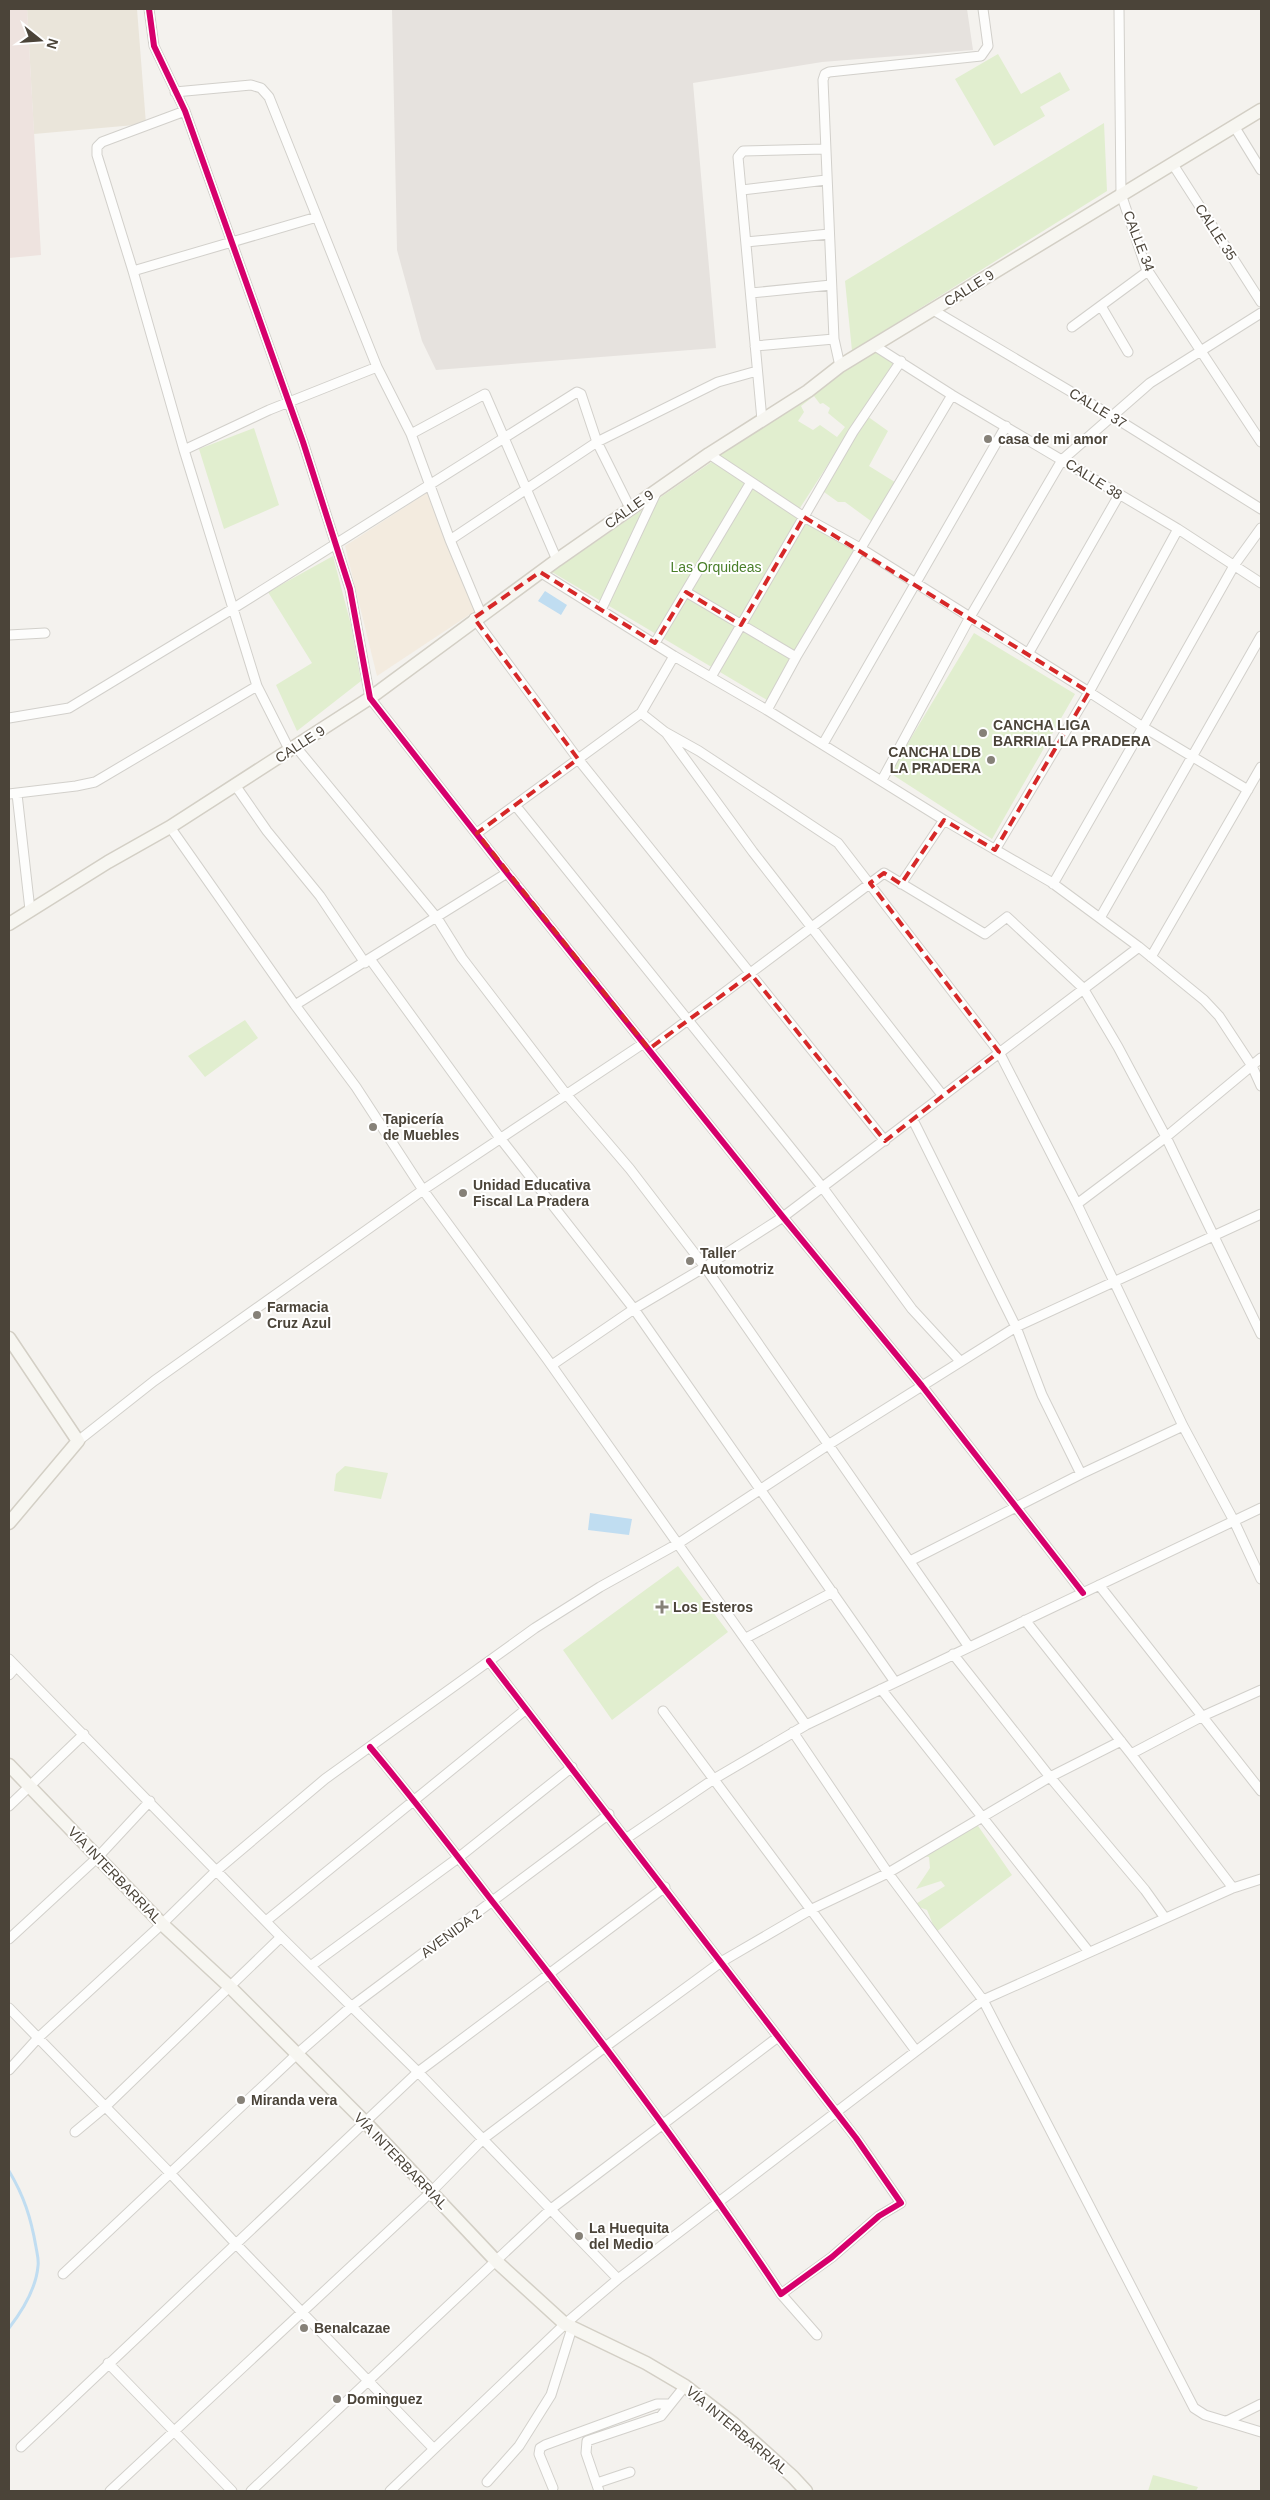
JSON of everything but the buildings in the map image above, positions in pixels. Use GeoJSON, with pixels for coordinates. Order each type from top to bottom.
{"type":"FeatureCollection","features":[{"type":"Feature","properties":{"kind":"street"},"geometry":{"type":"LineString","coordinates":[[150,9],[154,46],[185,111],[289,402],[336,544],[350,589],[370,698],[507,873],[783,1217],[922,1386],[1083,1592]]}},
{"type":"Feature","properties":{"kind":"street"},"geometry":{"type":"LineString","coordinates":[[840,366],[834,339],[824,149],[823,80],[825,74],[981,56],[988,46],[982,9]]}},
{"type":"Feature","properties":{"kind":"street","name":"CALLE 34"},"geometry":{"type":"LineString","coordinates":[[1119,9],[1121,194],[1148,271],[1261,442]]}},
{"type":"Feature","properties":{"kind":"street"},"geometry":{"type":"LineString","coordinates":[[176,92],[251,85],[261,88],[269,96],[377,367],[412,434],[478,616],[578,759],[885,1141]]}},
{"type":"Feature","properties":{"kind":"street","name":"CALLE 9"},"geometry":{"type":"LineString","coordinates":[[9,924],[236,786],[370,698],[478,616],[630,508],[709,454],[808,391],[840,366],[1261,110]]}},
{"type":"Feature","properties":{"kind":"street"},"geometry":{"type":"LineString","coordinates":[[185,111],[102,142],[97,147],[97,155],[134,271],[184,450],[257,686],[293,749],[437,918],[462,958],[566,1094],[630,1169],[705,1267],[969,1647]]}},
{"type":"Feature","properties":{"kind":"street"},"geometry":{"type":"LineString","coordinates":[[1234,126],[1261,170]]}},
{"type":"Feature","properties":{"kind":"street"},"geometry":{"type":"LineString","coordinates":[[762,420],[738,157],[743,151],[824,149]]}},
{"type":"Feature","properties":{"kind":"street","name":"CALLE 35"},"geometry":{"type":"LineString","coordinates":[[1172,163],[1261,302]]}},
{"type":"Feature","properties":{"kind":"street"},"geometry":{"type":"LineString","coordinates":[[742,190],[826,180]]}},
{"type":"Feature","properties":{"kind":"street"},"geometry":{"type":"LineString","coordinates":[[134,271],[317,217]]}},
{"type":"Feature","properties":{"kind":"street"},"geometry":{"type":"LineString","coordinates":[[746,242],[829,234]]}},
{"type":"Feature","properties":{"kind":"street"},"geometry":{"type":"LineString","coordinates":[[1072,327],[1148,271]]}},
{"type":"Feature","properties":{"kind":"street"},"geometry":{"type":"LineString","coordinates":[[751,293],[831,285]]}},
{"type":"Feature","properties":{"kind":"street"},"geometry":{"type":"LineString","coordinates":[[1100,306],[1128,352]]}},
{"type":"Feature","properties":{"kind":"street","name":"CALLE 37"},"geometry":{"type":"LineString","coordinates":[[933,310],[1112,416],[1261,509]]}},
{"type":"Feature","properties":{"kind":"street"},"geometry":{"type":"LineString","coordinates":[[882,780],[970,616],[1062,460],[1150,384],[1261,313]]}},
{"type":"Feature","properties":{"kind":"street"},"geometry":{"type":"LineString","coordinates":[[755,346],[834,339]]}},
{"type":"Feature","properties":{"kind":"street","name":"CALLE 38"},"geometry":{"type":"LineString","coordinates":[[874,346],[952,395],[1178,529],[1235,564],[1261,583]]}},
{"type":"Feature","properties":{"kind":"street"},"geometry":{"type":"LineString","coordinates":[[711,677],[853,432],[901,362]]}},
{"type":"Feature","properties":{"kind":"street"},"geometry":{"type":"LineString","coordinates":[[184,450],[289,402],[377,367]]}},
{"type":"Feature","properties":{"kind":"street"},"geometry":{"type":"LineString","coordinates":[[450,540],[597,442],[718,382],[757,371]]}},
{"type":"Feature","properties":{"kind":"street"},"geometry":{"type":"LineString","coordinates":[[9,718],[69,708],[234,608],[577,392],[581,394],[597,442],[630,508]]}},
{"type":"Feature","properties":{"kind":"street"},"geometry":{"type":"LineString","coordinates":[[412,434],[485,394],[557,560]]}},
{"type":"Feature","properties":{"kind":"street"},"geometry":{"type":"LineString","coordinates":[[767,710],[860,548],[952,395]]}},
{"type":"Feature","properties":{"kind":"street"},"geometry":{"type":"LineString","coordinates":[[823,744],[1006,426]]}},
{"type":"Feature","properties":{"kind":"street"},"geometry":{"type":"LineString","coordinates":[[709,454],[804,517],[860,548],[1143,727],[1248,790]]}},
{"type":"Feature","properties":{"kind":"street"},"geometry":{"type":"LineString","coordinates":[[654,643],[751,482]]}},
{"type":"Feature","properties":{"kind":"street"},"geometry":{"type":"LineString","coordinates":[[602,610],[657,489]]}},
{"type":"Feature","properties":{"kind":"street"},"geometry":{"type":"LineString","coordinates":[[1028,654],[1119,495]]}},
{"type":"Feature","properties":{"kind":"street"},"geometry":{"type":"LineString","coordinates":[[1053,884],[1235,564],[1261,528]]}},
{"type":"Feature","properties":{"kind":"street"},"geometry":{"type":"LineString","coordinates":[[995,850],[1089,692],[1178,529]]}},
{"type":"Feature","properties":{"kind":"street"},"geometry":{"type":"LineString","coordinates":[[540,572],[674,656],[767,710],[944,820],[1053,884],[1152,957],[1209,1005],[1252,1066],[1261,1086]]}},
{"type":"Feature","properties":{"kind":"street"},"geometry":{"type":"LineString","coordinates":[[686,592],[796,657]]}},
{"type":"Feature","properties":{"kind":"street"},"geometry":{"type":"LineString","coordinates":[[9,635],[44,633]]}},
{"type":"Feature","properties":{"kind":"street"},"geometry":{"type":"LineString","coordinates":[[1100,918],[1261,636]]}},
{"type":"Feature","properties":{"kind":"street"},"geometry":{"type":"LineString","coordinates":[[477,833],[641,713],[674,656]]}},
{"type":"Feature","properties":{"kind":"street"},"geometry":{"type":"LineString","coordinates":[[30,910],[13,794],[95,782],[257,686]]}},
{"type":"Feature","properties":{"kind":"street"},"geometry":{"type":"LineString","coordinates":[[641,713],[665,732],[699,751],[838,843],[999,1052],[1077,1204],[1183,1426],[1234,1520],[1261,1579]]}},
{"type":"Feature","properties":{"kind":"street"},"geometry":{"type":"LineString","coordinates":[[665,732],[753,852],[813,927],[942,1096]]}},
{"type":"Feature","properties":{"kind":"street"},"geometry":{"type":"LineString","coordinates":[[1152,957],[1261,767]]}},
{"type":"Feature","properties":{"kind":"street"},"geometry":{"type":"LineString","coordinates":[[236,786],[262,824],[320,896],[500,1138],[634,1309],[895,1682]]}},
{"type":"Feature","properties":{"kind":"street"},"geometry":{"type":"LineString","coordinates":[[515,805],[823,1188],[912,1309],[960,1361]]}},
{"type":"Feature","properties":{"kind":"street"},"geometry":{"type":"LineString","coordinates":[[901,884],[944,820]]}},
{"type":"Feature","properties":{"kind":"street"},"geometry":{"type":"LineString","coordinates":[[170,827],[295,1006],[356,1087],[423,1190],[679,1543],[806,1725]]}},
{"type":"Feature","properties":{"kind":"street"},"geometry":{"type":"LineString","coordinates":[[295,1006],[507,873]]}},
{"type":"Feature","properties":{"kind":"street"},"geometry":{"type":"LineString","coordinates":[[11,1515],[78,1441],[154,1381],[423,1190],[566,1094],[687,1021],[884,873],[985,934],[1007,917],[1082,988],[1118,1047],[1166,1137],[1212,1236],[1261,1334]]}},
{"type":"Feature","properties":{"kind":"street"},"geometry":{"type":"LineString","coordinates":[[552,1366],[634,1309],[705,1267],[783,1217],[913,1120],[1082,988],[1139,947]]}},
{"type":"Feature","properties":{"kind":"street"},"geometry":{"type":"LineString","coordinates":[[1077,1204],[1166,1137],[1261,1058]]}},
{"type":"Feature","properties":{"kind":"street"},"geometry":{"type":"LineString","coordinates":[[913,1120],[1016,1327],[1042,1394],[1081,1474]]}},
{"type":"Feature","properties":{"kind":"street"},"geometry":{"type":"LineString","coordinates":[[9,2070],[38,2038],[162,1924],[216,1871],[326,1779],[560,1612],[679,1543],[960,1361],[1016,1327],[1261,1214]]}},
{"type":"Feature","properties":{"kind":"street"},"geometry":{"type":"LineString","coordinates":[[9,1338],[78,1441]]}},
{"type":"Feature","properties":{"kind":"street"},"geometry":{"type":"LineString","coordinates":[[910,1562],[1081,1474],[1183,1426]]}},
{"type":"Feature","properties":{"kind":"street"},"geometry":{"type":"LineString","coordinates":[[627,1838],[714,1779],[806,1725],[1261,1508]]}},
{"type":"Feature","properties":{"kind":"street"},"geometry":{"type":"LineString","coordinates":[[1099,1585],[1261,1791]]}},
{"type":"Feature","properties":{"kind":"street"},"geometry":{"type":"LineString","coordinates":[[746,1638],[833,1592]]}},
{"type":"Feature","properties":{"kind":"street"},"geometry":{"type":"LineString","coordinates":[[1025,1620],[1132,1754],[1232,1888]]}},
{"type":"Feature","properties":{"kind":"street"},"geometry":{"type":"LineString","coordinates":[[953,1654],[1050,1777],[1145,1890],[1165,1918]]}},
{"type":"Feature","properties":{"kind":"street"},"geometry":{"type":"LineString","coordinates":[[9,1659],[281,1937],[312,1965],[418,2072],[618,2280]]}},
{"type":"Feature","properties":{"kind":"street"},"geometry":{"type":"LineString","coordinates":[[489,1661],[525,1710],[572,1767],[665,1887],[835,2112],[901,2203],[879,2216],[832,2257],[781,2294]]}},
{"type":"Feature","properties":{"kind":"street"},"geometry":{"type":"LineString","coordinates":[[9,1675],[16,1667]]}},
{"type":"Feature","properties":{"kind":"street"},"geometry":{"type":"LineString","coordinates":[[881,1689],[1089,1952]]}},
{"type":"Feature","properties":{"kind":"street"},"geometry":{"type":"LineString","coordinates":[[1132,1754],[1203,1716],[1261,1690]]}},
{"type":"Feature","properties":{"kind":"street"},"geometry":{"type":"LineString","coordinates":[[266,1921],[525,1710]]}},
{"type":"Feature","properties":{"kind":"street"},"geometry":{"type":"LineString","coordinates":[[663,1711],[916,2051]]}},
{"type":"Feature","properties":{"kind":"street"},"geometry":{"type":"LineString","coordinates":[[793,1732],[888,1873],[983,2000],[1194,2408],[1205,2415],[1261,2432]]}},
{"type":"Feature","properties":{"kind":"street"},"geometry":{"type":"LineString","coordinates":[[9,1806],[84,1734]]}},
{"type":"Feature","properties":{"kind":"street"},"geometry":{"type":"LineString","coordinates":[[110,2491],[431,2192],[483,2139],[721,1962],[810,1910],[888,1873],[1050,1777],[1121,1740]]}},
{"type":"Feature","properties":{"kind":"street"},"geometry":{"type":"LineString","coordinates":[[370,1747],[549,1972],[719,2201],[781,2294],[817,2335]]}},
{"type":"Feature","properties":{"kind":"street","name":"VÍA INTERBARRIAL"},"geometry":{"type":"LineString","coordinates":[[9,1765],[162,1924],[230,1987],[366,2123],[497,2262],[568,2326],[646,2363],[685,2386],[734,2424],[806,2491]]}},
{"type":"Feature","properties":{"kind":"street"},"geometry":{"type":"LineString","coordinates":[[312,1965],[458,1858],[572,1767]]}},
{"type":"Feature","properties":{"kind":"street"},"geometry":{"type":"LineString","coordinates":[[9,1938],[98,1857],[150,1801]]}},
{"type":"Feature","properties":{"kind":"street","name":"AVENIDA 2"},"geometry":{"type":"LineString","coordinates":[[62,2274],[297,2054],[352,2006],[609,1814]]}},
{"type":"Feature","properties":{"kind":"street"},"geometry":{"type":"LineString","coordinates":[[390,2491],[433,2448],[618,2280],[983,2000],[1232,1888],[1261,1879]]}},
{"type":"Feature","properties":{"kind":"street"},"geometry":{"type":"LineString","coordinates":[[20,2447],[108,2363],[237,2245],[418,2072],[549,1972],[665,1887]]}},
{"type":"Feature","properties":{"kind":"street"},"geometry":{"type":"LineString","coordinates":[[75,2132],[105,2107],[281,1937]]}},
{"type":"Feature","properties":{"kind":"street"},"geometry":{"type":"LineString","coordinates":[[9,2008],[433,2448]]}},
{"type":"Feature","properties":{"kind":"street"},"geometry":{"type":"LineString","coordinates":[[251,2491],[497,2262],[551,2209],[778,2037]]}},
{"type":"Feature","properties":{"kind":"street"},"geometry":{"type":"LineString","coordinates":[[487,2482],[519,2446],[551,2395],[568,2326]]}},
{"type":"Feature","properties":{"kind":"street"},"geometry":{"type":"LineString","coordinates":[[108,2363],[232,2491]]}},
{"type":"Feature","properties":{"kind":"street"},"geometry":{"type":"LineString","coordinates":[[630,2472],[598,2487],[585,2448],[590,2439],[656,2419],[685,2386]]}},
{"type":"Feature","properties":{"kind":"street"},"geometry":{"type":"LineString","coordinates":[[553,2488],[539,2454],[540,2448],[657,2404],[670,2404]]}},
{"type":"Feature","properties":{"kind":"street"},"geometry":{"type":"LineString","coordinates":[[1227,2421],[1261,2404]]}},
{"type":"Feature","properties":{"kind":"highlighted area"},"geometry":{"type":"Polygon","coordinates":[[[804,517],[1089,692],[995,850],[944,820],[901,884],[884,873],[870,883],[999,1052],[885,1141],[751,974],[649,1049],[477,833],[578,759],[474,618],[540,572],[655,643],[686,592],[741,625],[804,517]]]}},
{"type":"Feature","properties":{"kind":"shaded area"},"geometry":{"type":"Polygon","coordinates":[[[9,9],[27,9],[41,255],[9,258],[9,9]]]}},
{"type":"Feature","properties":{"kind":"shaded area"},"geometry":{"type":"Polygon","coordinates":[[[27,9],[137,9],[146,124],[34,134],[27,9]]]}},
{"type":"Feature","properties":{"kind":"shaded area"},"geometry":{"type":"Polygon","coordinates":[[[392,9],[967,9],[973,50],[822,62],[693,83],[716,348],[436,370],[422,341],[397,250],[392,9]]]}},
{"type":"Feature","properties":{"kind":"shaded area"},"geometry":{"type":"Polygon","coordinates":[[[428,492],[475,611],[377,676],[345,546],[428,492]]]}},
{"type":"Feature","properties":{"kind":"green space"},"geometry":{"type":"Polygon","coordinates":[[[998,54],[1021,94],[1060,72],[1070,90],[1040,107],[1045,116],[994,146],[955,79],[998,54]]]}},
{"type":"Feature","properties":{"kind":"green space"},"geometry":{"type":"Polygon","coordinates":[[[1104,123],[1107,191],[852,351],[845,281],[1104,123]]]}},
{"type":"Feature","properties":{"kind":"green space"},"geometry":{"type":"Polygon","coordinates":[[[872,347],[896,359],[798,511],[713,456],[872,347]],[[814,396],[801,406],[804,412],[798,421],[813,430],[820,425],[837,437],[845,427],[828,413],[830,408],[823,403],[820,404],[814,396]]]}},
{"type":"Feature","properties":{"kind":"green space"},"geometry":{"type":"Polygon","coordinates":[[[867,416],[888,431],[869,466],[898,484],[875,524],[845,502],[838,502],[824,492],[808,514],[803,510],[867,416]]]}},
{"type":"Feature","properties":{"kind":"green space"},"geometry":{"type":"Polygon","coordinates":[[[254,428],[279,505],[224,529],[199,449],[254,428]]]}},
{"type":"Feature","properties":{"kind":"green space","name":"Las Orquideas"},"geometry":{"type":"Polygon","coordinates":[[[713,461],[855,549],[767,700],[552,572],[713,461]]]}},
{"type":"Feature","properties":{"kind":"green space"},"geometry":{"type":"Polygon","coordinates":[[[333,556],[351,625],[361,681],[297,731],[276,685],[312,663],[268,592],[333,556]]]}},
{"type":"Feature","properties":{"kind":"green space","name":"CANCHA LIGA BARRIAL LA PRADERA"},"geometry":{"type":"Polygon","coordinates":[[[974,633],[1075,694],[992,839],[890,773],[974,633]]]}},
{"type":"Feature","properties":{"kind":"green space"},"geometry":{"type":"Polygon","coordinates":[[[245,1020],[258,1038],[205,1077],[188,1056],[245,1020]]]}},
{"type":"Feature","properties":{"kind":"green space"},"geometry":{"type":"Polygon","coordinates":[[[345,1466],[388,1473],[381,1499],[334,1491],[336,1474],[345,1466]]]}},
{"type":"Feature","properties":{"kind":"green space"},"geometry":{"type":"Polygon","coordinates":[[[678,1566],[728,1632],[612,1720],[563,1650],[678,1566]]]}},
{"type":"Feature","properties":{"kind":"green space"},"geometry":{"type":"Polygon","coordinates":[[[976,1823],[1012,1875],[936,1932],[927,1910],[914,1905],[945,1886],[941,1881],[916,1889],[930,1868],[929,1857],[922,1856],[976,1823]]]}},
{"type":"Feature","properties":{"kind":"green space"},"geometry":{"type":"Polygon","coordinates":[[[1153,2475],[1198,2487],[1196,2491],[1148,2491],[1153,2475]]]}},
{"type":"Feature","properties":{"kind":"water"},"geometry":{"type":"Polygon","coordinates":[[[545,591],[567,605],[561,615],[538,601],[545,591]]]}},
{"type":"Feature","properties":{"kind":"water"},"geometry":{"type":"Polygon","coordinates":[[[590,1513],[632,1519],[629,1535],[588,1530],[590,1513]]]}},
{"type":"Feature","properties":{"kind":"waterway"},"geometry":{"type":"LineString","coordinates":[[9,2171],[19,2189],[29,2217],[38,2261],[37,2275],[32,2291],[24,2307],[9,2328]]}},
{"type":"Feature","properties":{"kind":"cycle path"},"geometry":{"type":"LineString","coordinates":[[149,9],[154,46],[185,111],[303,442],[350,589],[370,698],[507,873],[783,1217],[922,1386],[1083,1593]]}},
{"type":"Feature","properties":{"kind":"cycle path"},"geometry":{"type":"LineString","coordinates":[[370,1747],[432,1823],[604,2046],[712,2193],[781,2294],[832,2257],[879,2216],[901,2203],[856,2138],[489,1661]]}},
{"type":"Feature","properties":{"kind":"place","name":"casa de mi amor"},"geometry":{"type":"Point","coordinates":[988,439]}},
{"type":"Feature","properties":{"kind":"place","name":"CANCHA LIGA BARRIAL LA PRADERA"},"geometry":{"type":"Point","coordinates":[983,733]}},
{"type":"Feature","properties":{"kind":"place","name":"CANCHA LDB LA PRADERA"},"geometry":{"type":"Point","coordinates":[991,760]}},
{"type":"Feature","properties":{"kind":"place","name":"Tapicería de Muebles"},"geometry":{"type":"Point","coordinates":[373,1127]}},
{"type":"Feature","properties":{"kind":"place","name":"Unidad Educativa Fiscal La Pradera"},"geometry":{"type":"Point","coordinates":[463,1193]}},
{"type":"Feature","properties":{"kind":"place","name":"Taller Automotriz"},"geometry":{"type":"Point","coordinates":[690,1261]}},
{"type":"Feature","properties":{"kind":"place","name":"Farmacia Cruz Azul"},"geometry":{"type":"Point","coordinates":[257,1315]}},
{"type":"Feature","properties":{"kind":"place","name":"Los Esteros"},"geometry":{"type":"Point","coordinates":[662,1607]}},
{"type":"Feature","properties":{"kind":"place","name":"Miranda vera"},"geometry":{"type":"Point","coordinates":[241,2100]}},
{"type":"Feature","properties":{"kind":"place","name":"La Huequita del Medio"},"geometry":{"type":"Point","coordinates":[579,2236]}},
{"type":"Feature","properties":{"kind":"place","name":"Benalcazae"},"geometry":{"type":"Point","coordinates":[304,2328]}},
{"type":"Feature","properties":{"kind":"place","name":"Dominguez"},"geometry":{"type":"Point","coordinates":[337,2399]}}]}
